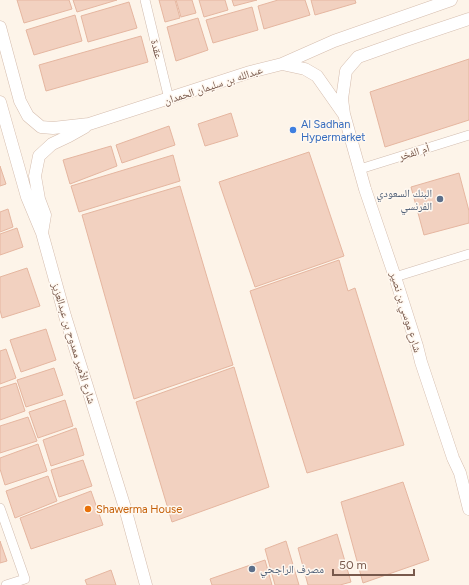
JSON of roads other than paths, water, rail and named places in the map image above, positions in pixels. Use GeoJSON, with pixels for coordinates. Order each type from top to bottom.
{"type":"FeatureCollection","features":[{"type":"Feature","properties":{"kind":"street","name":"عقدة"},"geometry":{"type":"LineString","coordinates":[[145,0],[169,99]]}},
{"type":"Feature","properties":{"kind":"street","name":"عبدالله بن سليمان الحمدان"},"geometry":{"type":"LineString","coordinates":[[89,124],[250,72],[282,64],[334,41],[451,0]]}},
{"type":"Feature","properties":{"kind":"street"},"geometry":{"type":"LineString","coordinates":[[344,114],[342,99],[346,72],[358,58],[469,19]]}},
{"type":"Feature","properties":{"kind":"street"},"geometry":{"type":"LineString","coordinates":[[0,27],[20,101],[28,116],[41,127],[53,128],[89,124]]}},
{"type":"Feature","properties":{"kind":"street"},"geometry":{"type":"LineString","coordinates":[[282,64],[305,69],[317,76],[344,114]]}},
{"type":"Feature","properties":{"kind":"street","name":"شارع الأمير ممدوح بن عبدالعزيز"},"geometry":{"type":"LineString","coordinates":[[0,102],[27,197],[42,234],[65,316],[125,508],[146,585]]}},
{"type":"Feature","properties":{"kind":"street","name":"شارع موسي بن نصير"},"geometry":{"type":"LineString","coordinates":[[344,114],[365,189],[396,277],[421,362],[453,458],[460,473],[469,509]]}},
{"type":"Feature","properties":{"kind":"street"},"geometry":{"type":"LineString","coordinates":[[42,234],[45,214],[39,199],[35,176],[39,156],[52,144],[70,136],[89,124]]}},
{"type":"Feature","properties":{"kind":"street","name":"أم الفخر"},"geometry":{"type":"LineString","coordinates":[[360,169],[469,135]]}},
{"type":"Feature","properties":{"kind":"street"},"geometry":{"type":"LineString","coordinates":[[396,277],[469,254]]}},
{"type":"Feature","properties":{"kind":"street"},"geometry":{"type":"LineString","coordinates":[[0,508],[25,579],[6,585]]}},
{"type":"Feature","properties":{"kind":"place","name":"Al Sadhan Hypermarket"},"geometry":{"type":"Point","coordinates":[293,130]}},
{"type":"Feature","properties":{"kind":"place","name":"البنك السعودي الفرنسي"},"geometry":{"type":"Point","coordinates":[440,199]}},
{"type":"Feature","properties":{"kind":"place","name":"Shawerma House"},"geometry":{"type":"Point","coordinates":[88,509]}},
{"type":"Feature","properties":{"kind":"place","name":"مصرف الراجحي"},"geometry":{"type":"Point","coordinates":[252,569]}}]}
